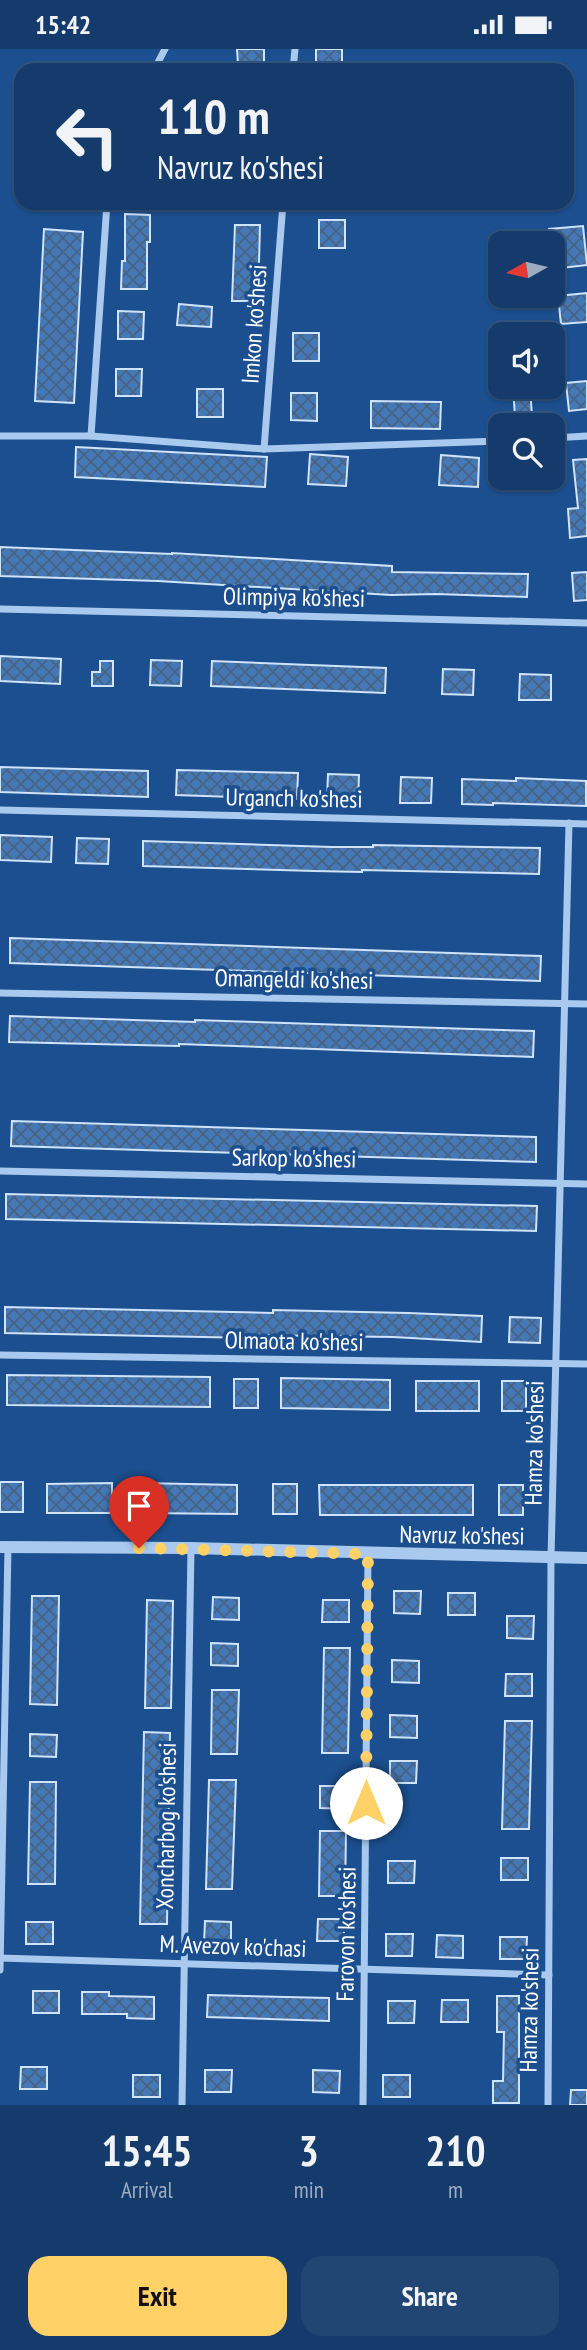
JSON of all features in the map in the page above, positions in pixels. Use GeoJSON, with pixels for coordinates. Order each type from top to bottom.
{"type":"FeatureCollection","features":[{"type":"Feature","properties":{"kind":"street"},"geometry":{"type":"LineString","coordinates":[[92,436],[107,210]]}},
{"type":"Feature","properties":{"kind":"street","name":"Imkon ko'shesi"},"geometry":{"type":"LineString","coordinates":[[264,449],[282,210]]}},
{"type":"Feature","properties":{"kind":"street"},"geometry":{"type":"LineString","coordinates":[[0,436],[92,436],[264,449],[488,440]]}},
{"type":"Feature","properties":{"kind":"street"},"geometry":{"type":"LineString","coordinates":[[565,437],[587,436]]}},
{"type":"Feature","properties":{"kind":"street","name":"Olimpiya ko'shesi"},"geometry":{"type":"LineString","coordinates":[[0,610],[587,623]]}},
{"type":"Feature","properties":{"kind":"street","name":"Urganch ko'shesi"},"geometry":{"type":"LineString","coordinates":[[0,810],[587,824]]}},
{"type":"Feature","properties":{"kind":"street","name":"Hamza ko'shesi"},"geometry":{"type":"LineString","coordinates":[[548,2105],[554,1363],[569,824]]}},
{"type":"Feature","properties":{"kind":"street","name":"Omangeldi ko'shesi"},"geometry":{"type":"LineString","coordinates":[[0,993],[587,1004]]}},
{"type":"Feature","properties":{"kind":"street","name":"Sarkop ko'shesi"},"geometry":{"type":"LineString","coordinates":[[0,1171],[587,1184]]}},
{"type":"Feature","properties":{"kind":"street","name":"Olmaota ko'shesi"},"geometry":{"type":"LineString","coordinates":[[0,1355],[587,1364]]}},
{"type":"Feature","properties":{"kind":"street"},"geometry":{"type":"LineString","coordinates":[[0,1970],[4,1547]]}},
{"type":"Feature","properties":{"kind":"street","name":"Navruz ko'shesi"},"geometry":{"type":"LineString","coordinates":[[4,1547],[191,1548],[587,1558]]}},
{"type":"Feature","properties":{"kind":"street","name":"Xoncharbog ko'shesi"},"geometry":{"type":"LineString","coordinates":[[182,2105],[191,1548]]}},
{"type":"Feature","properties":{"kind":"street","name":"Farovon ko'shesi"},"geometry":{"type":"LineString","coordinates":[[363,2105],[368,1554]]}},
{"type":"Feature","properties":{"kind":"street","name":"M. Avezov ko'chasi"},"geometry":{"type":"LineString","coordinates":[[0,1958],[549,1975]]}},
{"type":"Feature","properties":{"kind":"building"},"geometry":{"type":"Polygon","coordinates":[[[237,49],[264,49],[264,63],[238,63],[237,49]]]}},
{"type":"Feature","properties":{"kind":"building"},"geometry":{"type":"Polygon","coordinates":[[[316,49],[342,49],[342,63],[316,63],[316,49]]]}},
{"type":"Feature","properties":{"kind":"building"},"geometry":{"type":"Polygon","coordinates":[[[125,214],[150,215],[147,289],[121,289],[122,261],[125,261],[125,214]]]}},
{"type":"Feature","properties":{"kind":"building"},"geometry":{"type":"Polygon","coordinates":[[[319,220],[345,220],[345,248],[319,248],[319,220]]]}},
{"type":"Feature","properties":{"kind":"building"},"geometry":{"type":"Polygon","coordinates":[[[235,225],[260,225],[258,301],[232,301],[235,225]]]}},
{"type":"Feature","properties":{"kind":"building"},"geometry":{"type":"Polygon","coordinates":[[[583,226],[587,265],[565,268],[565,231],[549,229],[583,226]]]}},
{"type":"Feature","properties":{"kind":"building"},"geometry":{"type":"Polygon","coordinates":[[[44,229],[83,232],[74,403],[35,401],[44,229]]]}},
{"type":"Feature","properties":{"kind":"building"},"geometry":{"type":"Polygon","coordinates":[[[587,293],[587,322],[561,322],[559,308],[565,308],[565,295],[587,293]]]}},
{"type":"Feature","properties":{"kind":"building"},"geometry":{"type":"Polygon","coordinates":[[[179,304],[212,307],[211,327],[177,325],[179,304]]]}},
{"type":"Feature","properties":{"kind":"building"},"geometry":{"type":"Polygon","coordinates":[[[118,311],[144,312],[143,339],[118,339],[118,311]]]}},
{"type":"Feature","properties":{"kind":"building"},"geometry":{"type":"Polygon","coordinates":[[[293,333],[319,333],[319,361],[293,361],[293,333]]]}},
{"type":"Feature","properties":{"kind":"building"},"geometry":{"type":"Polygon","coordinates":[[[116,369],[142,369],[141,396],[116,396],[116,369]]]}},
{"type":"Feature","properties":{"kind":"building"},"geometry":{"type":"Polygon","coordinates":[[[587,381],[587,409],[569,411],[566,383],[587,381]]]}},
{"type":"Feature","properties":{"kind":"building"},"geometry":{"type":"Polygon","coordinates":[[[197,389],[223,389],[223,417],[197,417],[197,389]]]}},
{"type":"Feature","properties":{"kind":"building"},"geometry":{"type":"Polygon","coordinates":[[[291,393],[317,393],[317,421],[291,420],[291,393]]]}},
{"type":"Feature","properties":{"kind":"building"},"geometry":{"type":"Polygon","coordinates":[[[514,399],[531,399],[532,413],[515,413],[514,399]]]}},
{"type":"Feature","properties":{"kind":"building"},"geometry":{"type":"Polygon","coordinates":[[[371,401],[441,402],[440,429],[371,428],[371,401]]]}},
{"type":"Feature","properties":{"kind":"building"},"geometry":{"type":"Polygon","coordinates":[[[76,447],[267,457],[265,487],[75,477],[76,447]]]}},
{"type":"Feature","properties":{"kind":"building"},"geometry":{"type":"Polygon","coordinates":[[[310,454],[348,457],[346,486],[308,484],[310,454]]]}},
{"type":"Feature","properties":{"kind":"building"},"geometry":{"type":"Polygon","coordinates":[[[441,455],[479,458],[478,487],[439,485],[441,455]]]}},
{"type":"Feature","properties":{"kind":"building"},"geometry":{"type":"Polygon","coordinates":[[[587,459],[587,536],[570,538],[568,509],[578,508],[573,460],[587,459]]]}},
{"type":"Feature","properties":{"kind":"building"},"geometry":{"type":"Polygon","coordinates":[[[0,547],[172,553],[392,566],[392,572],[528,574],[527,597],[391,595],[158,581],[0,576],[0,547]]]}},
{"type":"Feature","properties":{"kind":"building"},"geometry":{"type":"Polygon","coordinates":[[[587,572],[587,600],[574,601],[572,573],[587,572]]]}},
{"type":"Feature","properties":{"kind":"building"},"geometry":{"type":"Polygon","coordinates":[[[0,656],[61,659],[60,684],[0,681],[0,656]]]}},
{"type":"Feature","properties":{"kind":"building"},"geometry":{"type":"Polygon","coordinates":[[[151,660],[182,661],[181,686],[150,685],[151,660]]]}},
{"type":"Feature","properties":{"kind":"building"},"geometry":{"type":"Polygon","coordinates":[[[100,661],[113,661],[113,686],[92,686],[92,672],[100,672],[100,661]]]}},
{"type":"Feature","properties":{"kind":"building"},"geometry":{"type":"Polygon","coordinates":[[[212,661],[386,668],[385,693],[211,686],[212,661]]]}},
{"type":"Feature","properties":{"kind":"building"},"geometry":{"type":"Polygon","coordinates":[[[443,669],[474,670],[473,695],[442,694],[443,669]]]}},
{"type":"Feature","properties":{"kind":"building"},"geometry":{"type":"Polygon","coordinates":[[[520,674],[551,675],[551,700],[519,700],[520,674]]]}},
{"type":"Feature","properties":{"kind":"building"},"geometry":{"type":"Polygon","coordinates":[[[0,767],[148,771],[148,797],[0,792],[0,767]]]}},
{"type":"Feature","properties":{"kind":"building"},"geometry":{"type":"Polygon","coordinates":[[[177,770],[298,773],[297,799],[176,795],[177,770]]]}},
{"type":"Feature","properties":{"kind":"building"},"geometry":{"type":"Polygon","coordinates":[[[328,774],[359,775],[358,800],[327,799],[328,774]]]}},
{"type":"Feature","properties":{"kind":"building"},"geometry":{"type":"Polygon","coordinates":[[[401,777],[432,778],[431,803],[400,803],[401,777]]]}},
{"type":"Feature","properties":{"kind":"building"},"geometry":{"type":"Polygon","coordinates":[[[516,778],[586,781],[586,806],[462,804],[462,779],[516,781],[516,778]]]}},
{"type":"Feature","properties":{"kind":"building"},"geometry":{"type":"Polygon","coordinates":[[[0,835],[52,837],[51,862],[0,860],[0,835]]]}},
{"type":"Feature","properties":{"kind":"building"},"geometry":{"type":"Polygon","coordinates":[[[77,838],[109,839],[108,864],[76,863],[77,838]]]}},
{"type":"Feature","properties":{"kind":"building"},"geometry":{"type":"Polygon","coordinates":[[[143,841],[332,847],[373,845],[540,848],[539,874],[143,866],[143,841]]]}},
{"type":"Feature","properties":{"kind":"building"},"geometry":{"type":"Polygon","coordinates":[[[10,938],[541,956],[540,981],[10,963],[10,938]]]}},
{"type":"Feature","properties":{"kind":"building"},"geometry":{"type":"Polygon","coordinates":[[[10,1016],[534,1031],[533,1057],[179,1044],[9,1042],[10,1016]]]}},
{"type":"Feature","properties":{"kind":"building"},"geometry":{"type":"Polygon","coordinates":[[[12,1121],[536,1137],[536,1162],[11,1146],[12,1121]]]}},
{"type":"Feature","properties":{"kind":"building"},"geometry":{"type":"Polygon","coordinates":[[[6,1194],[537,1206],[536,1231],[6,1219],[6,1194]]]}},
{"type":"Feature","properties":{"kind":"building"},"geometry":{"type":"Polygon","coordinates":[[[5,1307],[482,1316],[481,1342],[393,1337],[252,1335],[252,1338],[5,1333],[5,1307]]]}},
{"type":"Feature","properties":{"kind":"building"},"geometry":{"type":"Polygon","coordinates":[[[510,1317],[541,1318],[540,1343],[509,1342],[510,1317]]]}},
{"type":"Feature","properties":{"kind":"building"},"geometry":{"type":"Polygon","coordinates":[[[7,1375],[210,1377],[210,1407],[7,1405],[7,1375]]]}},
{"type":"Feature","properties":{"kind":"building"},"geometry":{"type":"Polygon","coordinates":[[[281,1378],[390,1380],[390,1410],[281,1408],[281,1378]]]}},
{"type":"Feature","properties":{"kind":"building"},"geometry":{"type":"Polygon","coordinates":[[[234,1379],[258,1379],[258,1408],[234,1408],[234,1379]]]}},
{"type":"Feature","properties":{"kind":"building"},"geometry":{"type":"Polygon","coordinates":[[[416,1381],[479,1381],[479,1411],[416,1411],[416,1381]]]}},
{"type":"Feature","properties":{"kind":"building"},"geometry":{"type":"Polygon","coordinates":[[[502,1381],[526,1381],[526,1411],[502,1411],[502,1381]]]}},
{"type":"Feature","properties":{"kind":"building"},"geometry":{"type":"Polygon","coordinates":[[[0,1482],[23,1482],[23,1512],[0,1512],[0,1482]]]}},
{"type":"Feature","properties":{"kind":"building"},"geometry":{"type":"Polygon","coordinates":[[[112,1483],[112,1513],[47,1513],[47,1484],[112,1483]]]}},
{"type":"Feature","properties":{"kind":"building"},"geometry":{"type":"Polygon","coordinates":[[[141,1483],[237,1485],[237,1514],[141,1513],[141,1483]]]}},
{"type":"Feature","properties":{"kind":"building"},"geometry":{"type":"Polygon","coordinates":[[[273,1484],[297,1484],[297,1514],[273,1514],[273,1484]]]}},
{"type":"Feature","properties":{"kind":"building"},"geometry":{"type":"Polygon","coordinates":[[[319,1485],[473,1485],[473,1515],[320,1515],[319,1485]]]}},
{"type":"Feature","properties":{"kind":"building"},"geometry":{"type":"Polygon","coordinates":[[[499,1485],[523,1485],[523,1515],[499,1515],[499,1485]]]}},
{"type":"Feature","properties":{"kind":"building"},"geometry":{"type":"Polygon","coordinates":[[[394,1591],[421,1591],[420,1614],[394,1613],[394,1591]]]}},
{"type":"Feature","properties":{"kind":"building"},"geometry":{"type":"Polygon","coordinates":[[[448,1593],[475,1593],[475,1615],[448,1615],[448,1593]]]}},
{"type":"Feature","properties":{"kind":"building"},"geometry":{"type":"Polygon","coordinates":[[[32,1596],[59,1596],[57,1705],[30,1704],[32,1596]]]}},
{"type":"Feature","properties":{"kind":"building"},"geometry":{"type":"Polygon","coordinates":[[[213,1597],[239,1598],[239,1620],[212,1619],[213,1597]]]}},
{"type":"Feature","properties":{"kind":"building"},"geometry":{"type":"Polygon","coordinates":[[[147,1600],[173,1601],[171,1708],[145,1708],[147,1600]]]}},
{"type":"Feature","properties":{"kind":"building"},"geometry":{"type":"Polygon","coordinates":[[[323,1600],[349,1600],[349,1622],[322,1622],[323,1600]]]}},
{"type":"Feature","properties":{"kind":"building"},"geometry":{"type":"Polygon","coordinates":[[[507,1616],[534,1616],[533,1639],[507,1638],[507,1616]]]}},
{"type":"Feature","properties":{"kind":"building"},"geometry":{"type":"Polygon","coordinates":[[[211,1643],[238,1644],[238,1666],[211,1665],[211,1643]]]}},
{"type":"Feature","properties":{"kind":"building"},"geometry":{"type":"Polygon","coordinates":[[[324,1648],[350,1648],[348,1753],[322,1753],[324,1648]]]}},
{"type":"Feature","properties":{"kind":"building"},"geometry":{"type":"Polygon","coordinates":[[[392,1660],[419,1661],[419,1683],[392,1682],[392,1660]]]}},
{"type":"Feature","properties":{"kind":"building"},"geometry":{"type":"Polygon","coordinates":[[[506,1674],[532,1674],[532,1696],[505,1696],[506,1674]]]}},
{"type":"Feature","properties":{"kind":"building"},"geometry":{"type":"Polygon","coordinates":[[[212,1690],[239,1690],[237,1754],[211,1754],[212,1690]]]}},
{"type":"Feature","properties":{"kind":"building"},"geometry":{"type":"Polygon","coordinates":[[[390,1715],[417,1716],[417,1738],[390,1737],[390,1715]]]}},
{"type":"Feature","properties":{"kind":"building"},"geometry":{"type":"Polygon","coordinates":[[[505,1721],[532,1721],[529,1829],[502,1829],[505,1721]]]}},
{"type":"Feature","properties":{"kind":"building"},"geometry":{"type":"Polygon","coordinates":[[[144,1732],[170,1733],[167,1924],[140,1924],[144,1732]]]}},
{"type":"Feature","properties":{"kind":"building"},"geometry":{"type":"Polygon","coordinates":[[[30,1734],[57,1735],[56,1757],[30,1756],[30,1734]]]}},
{"type":"Feature","properties":{"kind":"building"},"geometry":{"type":"Polygon","coordinates":[[[390,1761],[417,1761],[416,1783],[390,1783],[390,1761]]]}},
{"type":"Feature","properties":{"kind":"building"},"geometry":{"type":"Polygon","coordinates":[[[209,1780],[236,1780],[232,1889],[206,1889],[209,1780]]]}},
{"type":"Feature","properties":{"kind":"building"},"geometry":{"type":"Polygon","coordinates":[[[30,1782],[56,1782],[55,1884],[28,1884],[30,1782]]]}},
{"type":"Feature","properties":{"kind":"building"},"geometry":{"type":"Polygon","coordinates":[[[320,1786],[347,1786],[347,1809],[320,1808],[320,1786]]]}},
{"type":"Feature","properties":{"kind":"building"},"geometry":{"type":"Polygon","coordinates":[[[320,1831],[346,1831],[345,1896],[319,1896],[320,1831]]]}},
{"type":"Feature","properties":{"kind":"building"},"geometry":{"type":"Polygon","coordinates":[[[501,1858],[528,1858],[528,1880],[501,1880],[501,1858]]]}},
{"type":"Feature","properties":{"kind":"building"},"geometry":{"type":"Polygon","coordinates":[[[388,1861],[415,1861],[414,1883],[388,1883],[388,1861]]]}},
{"type":"Feature","properties":{"kind":"building"},"geometry":{"type":"Polygon","coordinates":[[[318,1919],[344,1919],[344,1941],[317,1941],[318,1919]]]}},
{"type":"Feature","properties":{"kind":"building"},"geometry":{"type":"Polygon","coordinates":[[[205,1921],[231,1922],[231,1944],[204,1943],[205,1921]]]}},
{"type":"Feature","properties":{"kind":"building"},"geometry":{"type":"Polygon","coordinates":[[[26,1922],[53,1922],[53,1944],[26,1944],[26,1922]]]}},
{"type":"Feature","properties":{"kind":"building"},"geometry":{"type":"Polygon","coordinates":[[[386,1934],[413,1934],[412,1956],[386,1956],[386,1934]]]}},
{"type":"Feature","properties":{"kind":"building"},"geometry":{"type":"Polygon","coordinates":[[[437,1935],[463,1936],[463,1958],[436,1957],[437,1935]]]}},
{"type":"Feature","properties":{"kind":"building"},"geometry":{"type":"Polygon","coordinates":[[[500,1937],[527,1937],[526,1959],[500,1959],[500,1937]]]}},
{"type":"Feature","properties":{"kind":"building"},"geometry":{"type":"Polygon","coordinates":[[[33,1991],[59,1991],[59,2013],[33,2013],[33,1991]]]}},
{"type":"Feature","properties":{"kind":"building"},"geometry":{"type":"Polygon","coordinates":[[[82,1992],[109,1992],[109,1996],[154,1997],[154,2019],[127,2018],[127,2014],[82,2014],[82,1992]]]}},
{"type":"Feature","properties":{"kind":"building"},"geometry":{"type":"Polygon","coordinates":[[[208,1995],[329,1998],[329,2021],[207,2017],[208,1995]]]}},
{"type":"Feature","properties":{"kind":"building"},"geometry":{"type":"Polygon","coordinates":[[[497,1996],[519,1996],[519,2103],[493,2103],[493,2081],[503,2081],[504,2032],[497,2032],[497,1996]]]}},
{"type":"Feature","properties":{"kind":"building"},"geometry":{"type":"Polygon","coordinates":[[[442,2000],[468,2000],[468,2022],[441,2022],[442,2000]]]}},
{"type":"Feature","properties":{"kind":"building"},"geometry":{"type":"Polygon","coordinates":[[[388,2001],[415,2001],[414,2023],[388,2023],[388,2001]]]}},
{"type":"Feature","properties":{"kind":"building"},"geometry":{"type":"Polygon","coordinates":[[[21,2067],[47,2067],[47,2089],[20,2089],[21,2067]]]}},
{"type":"Feature","properties":{"kind":"building"},"geometry":{"type":"Polygon","coordinates":[[[205,2070],[232,2070],[231,2092],[205,2092],[205,2070]]]}},
{"type":"Feature","properties":{"kind":"building"},"geometry":{"type":"Polygon","coordinates":[[[313,2070],[340,2071],[339,2093],[313,2092],[313,2070]]]}},
{"type":"Feature","properties":{"kind":"building"},"geometry":{"type":"Polygon","coordinates":[[[133,2075],[160,2075],[160,2097],[133,2097],[133,2075]]]}},
{"type":"Feature","properties":{"kind":"building"},"geometry":{"type":"Polygon","coordinates":[[[383,2075],[410,2075],[410,2097],[383,2097],[383,2075]]]}},
{"type":"Feature","properties":{"kind":"building"},"geometry":{"type":"Polygon","coordinates":[[[571,2090],[587,2090],[587,2105],[570,2105],[571,2090]]]}},
{"type":"Feature","properties":{"kind":"route"},"geometry":{"type":"LineString","coordinates":[[139,1548],[368,1554],[366,1803]]}}]}
